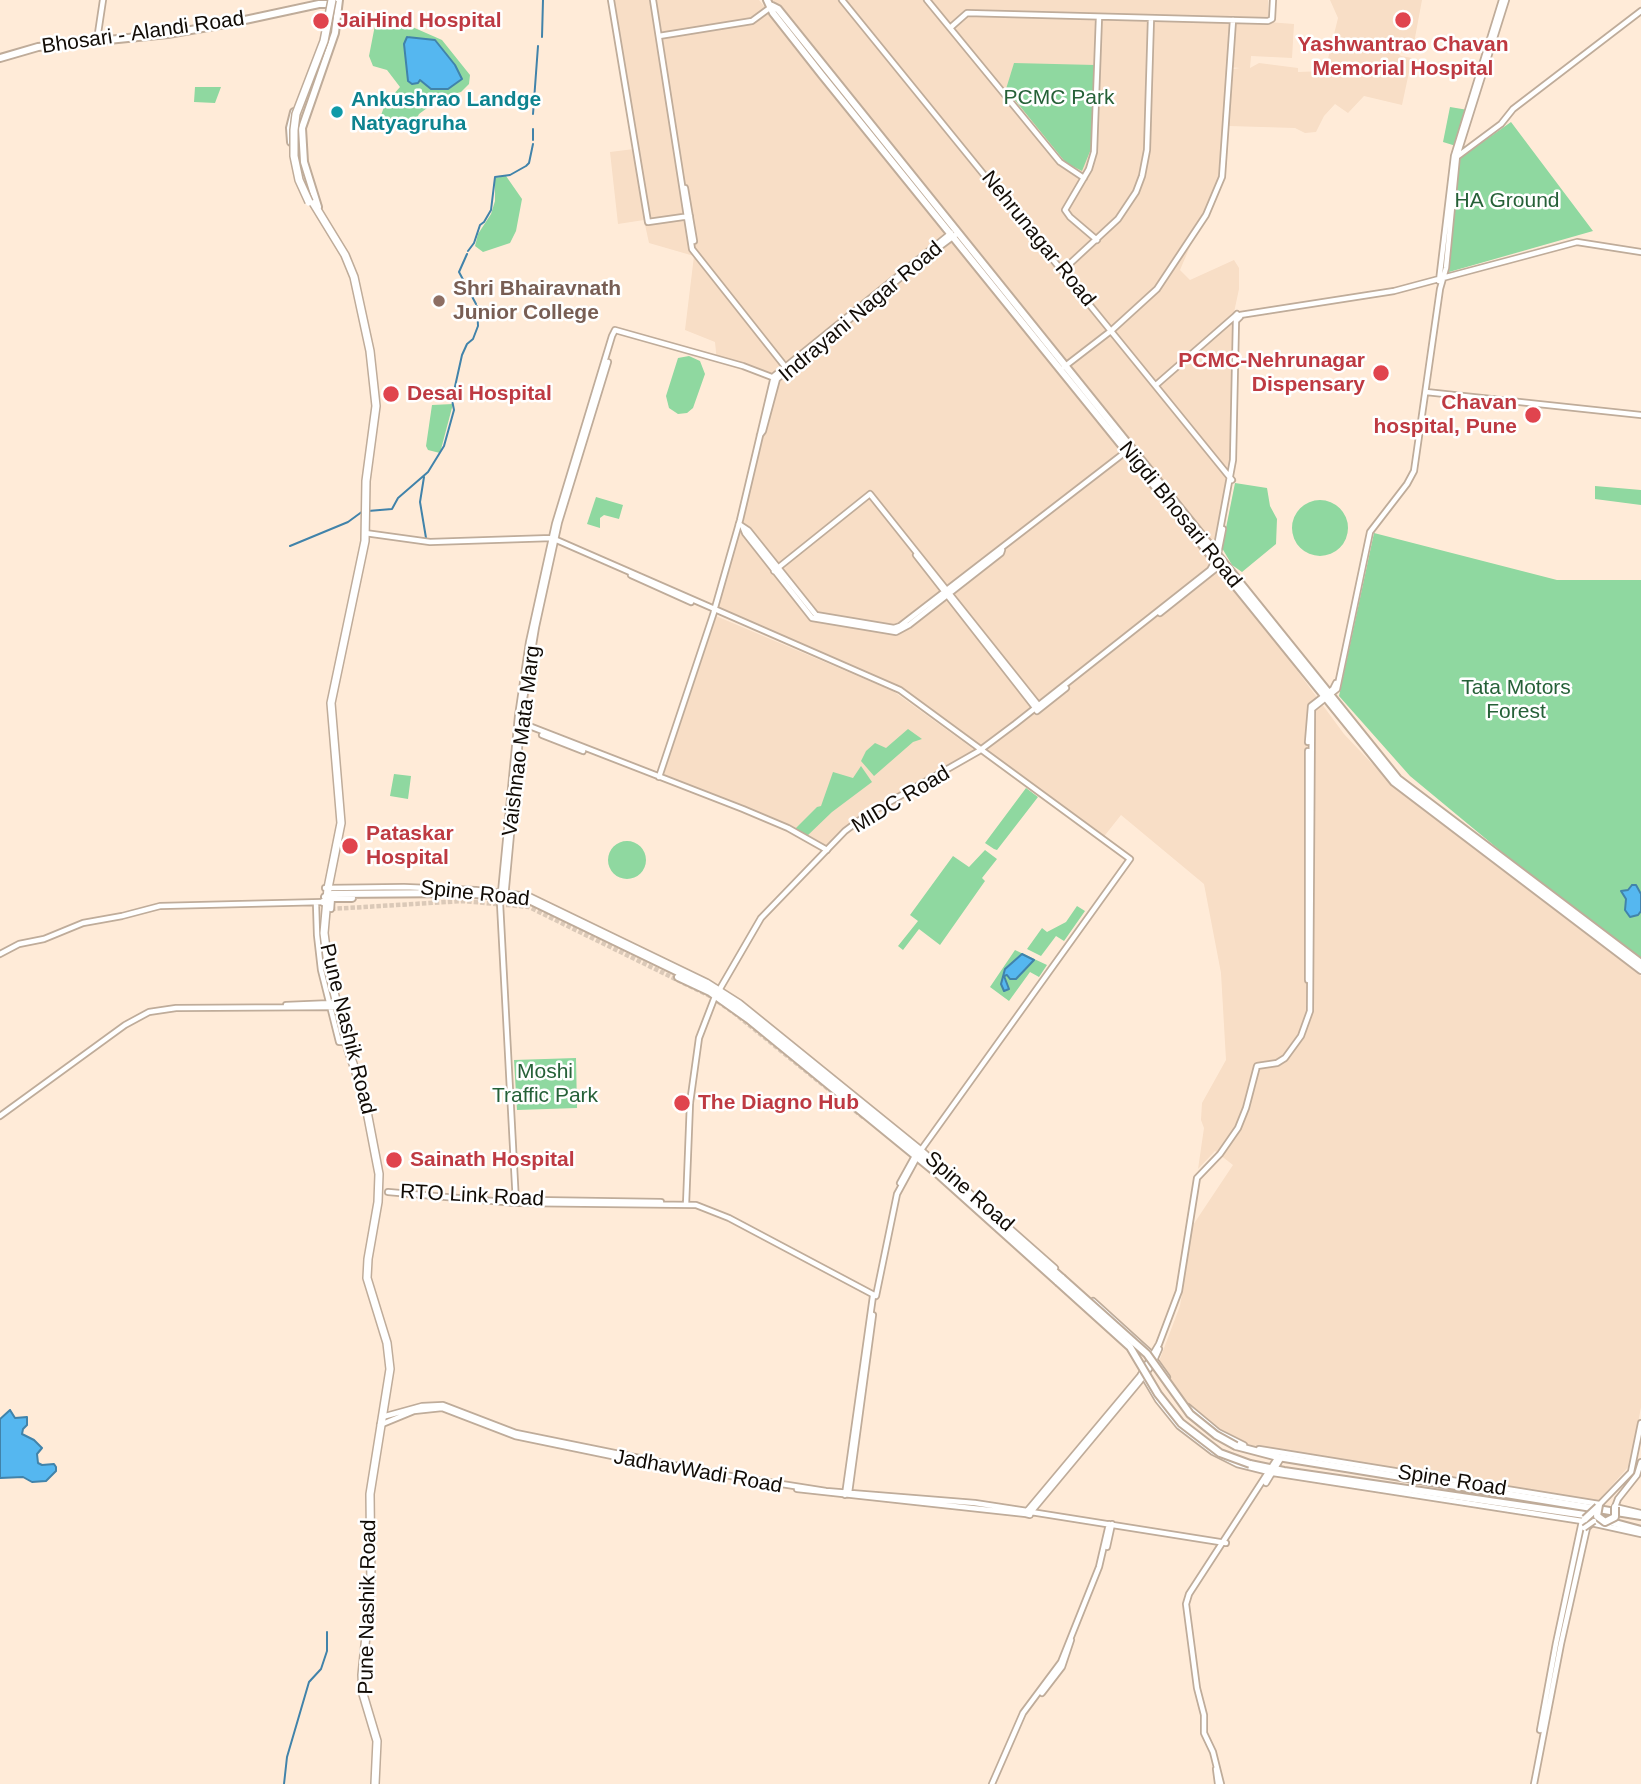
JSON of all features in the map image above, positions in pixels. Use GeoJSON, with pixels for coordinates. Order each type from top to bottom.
{"type":"FeatureCollection","features":[{"type":"Feature","properties":{"kind":"highway","name":"Pune Nashik Road"},"geometry":{"type":"LineString","coordinates":[[333,1],[324,41],[296,114],[294,156],[299,180],[351,268],[372,363],[376,415],[366,481],[364,533],[331,703],[341,823],[324,923],[327,964],[374,1141],[383,1192],[368,1259],[367,1278],[390,1355],[390,1375],[368,1489],[368,1589],[359,1669],[360,1694],[374,1744],[374,1784]]}},
{"type":"Feature","properties":{"kind":"highway","name":"Pune Nashik Road"},"geometry":{"type":"LineString","coordinates":[[327,895],[322,949],[332,1005],[358,1087],[375,1166],[375,1198],[364,1274],[369,1300],[386,1353],[387,1369],[381,1421]]}},
{"type":"Feature","properties":{"kind":"main road","name":"Bhosari - Alandi Road"},"geometry":{"type":"LineString","coordinates":[[0,58],[38,47],[168,33],[231,23],[333,1]]}},
{"type":"Feature","properties":{"kind":"main road"},"geometry":{"type":"LineString","coordinates":[[313,205],[306,202],[297,180],[290,130],[293,113],[333,1]]}},
{"type":"Feature","properties":{"kind":"main road"},"geometry":{"type":"LineString","coordinates":[[313,205],[302,145],[305,115],[335,33],[333,1]]}},
{"type":"Feature","properties":{"kind":"main road","name":"Nigdi Bhosari Road"},"geometry":{"type":"LineString","coordinates":[[769,3],[773,13],[1392,772],[1408,787],[1641,963]]}},
{"type":"Feature","properties":{"kind":"main road"},"geometry":{"type":"LineString","coordinates":[[307,77],[318,81]]}},
{"type":"Feature","properties":{"kind":"main road","name":"Nigdi Bhosari Road"},"geometry":{"type":"LineString","coordinates":[[1328,695],[1388,775],[1404,791],[1641,970]]}},
{"type":"Feature","properties":{"kind":"main road","name":"Spine Road"},"geometry":{"type":"LineString","coordinates":[[327,895],[461,893],[535,902],[719,993],[918,1152],[1051,1272]]}},
{"type":"Feature","properties":{"kind":"main road"},"geometry":{"type":"LineString","coordinates":[[1051,1272],[1146,1354],[1190,1414],[1216,1435],[1236,1446],[1281,1455]]}},
{"type":"Feature","properties":{"kind":"main road"},"geometry":{"type":"LineString","coordinates":[[1060,1280],[1130,1346],[1161,1398],[1181,1423],[1215,1449],[1273,1471]]}},
{"type":"Feature","properties":{"kind":"main road","name":"Spine Road"},"geometry":{"type":"LineString","coordinates":[[1281,1455],[1641,1514]]}},
{"type":"Feature","properties":{"kind":"main road","name":"Spine Road"},"geometry":{"type":"LineString","coordinates":[[1273,1471],[1585,1515],[1641,1531]]}},
{"type":"Feature","properties":{"kind":"main road"},"geometry":{"type":"LineString","coordinates":[[1507,1506],[1588,1521],[1607,1521],[1615,1516],[1615,1507]]}},
{"type":"Feature","properties":{"kind":"main road"},"geometry":{"type":"LineString","coordinates":[[1588,1521],[1599,1506]]}},
{"type":"Feature","properties":{"kind":"main road"},"geometry":{"type":"LineString","coordinates":[[1599,1506],[1597,1516],[1641,1531]]}},
{"type":"Feature","properties":{"kind":"street"},"geometry":{"type":"LineString","coordinates":[[97,40],[103,0]]}},
{"type":"Feature","properties":{"kind":"street"},"geometry":{"type":"LineString","coordinates":[[611,0],[648,222],[688,216]]}},
{"type":"Feature","properties":{"kind":"street"},"geometry":{"type":"LineString","coordinates":[[655,0],[694,253],[787,368]]}},
{"type":"Feature","properties":{"kind":"street","name":"Nehrunagar Road"},"geometry":{"type":"LineString","coordinates":[[842,0],[1231,479]]}},
{"type":"Feature","properties":{"kind":"street"},"geometry":{"type":"LineString","coordinates":[[927,0],[1060,162],[1084,178]]}},
{"type":"Feature","properties":{"kind":"street"},"geometry":{"type":"LineString","coordinates":[[950,28],[967,13],[1270,21],[1273,0]]}},
{"type":"Feature","properties":{"kind":"street"},"geometry":{"type":"LineString","coordinates":[[1029,1513],[1154,1357],[1178,1291],[1198,1176],[1220,1154],[1231,1138],[1246,1108],[1256,1067],[1277,1063],[1285,1058],[1299,1039],[1310,1011],[1313,707],[1328,695],[1335,685],[1370,532],[1414,471],[1456,156],[1504,0]]}},
{"type":"Feature","properties":{"kind":"street"},"geometry":{"type":"LineString","coordinates":[[660,34],[752,21],[764,12],[769,3]]}},
{"type":"Feature","properties":{"kind":"street"},"geometry":{"type":"LineString","coordinates":[[1456,156],[1501,124],[1513,109],[1641,11]]}},
{"type":"Feature","properties":{"kind":"street"},"geometry":{"type":"LineString","coordinates":[[1097,240],[1066,212],[1066,205],[1084,178],[1096,141],[1099,17]]}},
{"type":"Feature","properties":{"kind":"street"},"geometry":{"type":"LineString","coordinates":[[1063,270],[1097,240],[1128,206],[1145,168],[1151,18]]}},
{"type":"Feature","properties":{"kind":"street"},"geometry":{"type":"LineString","coordinates":[[1063,367],[1112,330],[1161,284],[1206,215],[1223,172],[1233,20]]}},
{"type":"Feature","properties":{"kind":"street","name":"Indrayani Nagar Road"},"geometry":{"type":"LineString","coordinates":[[776,377],[954,233]]}},
{"type":"Feature","properties":{"kind":"street"},"geometry":{"type":"LineString","coordinates":[[1156,385],[1225,325],[1237,318],[1379,295],[1577,244],[1641,254]]}},
{"type":"Feature","properties":{"kind":"street"},"geometry":{"type":"LineString","coordinates":[[1126,638],[1210,569],[1231,479],[1237,318]]}},
{"type":"Feature","properties":{"kind":"street","name":"Vaishnao Mata Marg"},"geometry":{"type":"LineString","coordinates":[[517,1201],[503,898],[519,724],[552,539],[615,332],[776,377]]}},
{"type":"Feature","properties":{"kind":"street"},"geometry":{"type":"LineString","coordinates":[[658,776],[741,526],[760,435],[776,377]]}},
{"type":"Feature","properties":{"kind":"street"},"geometry":{"type":"LineString","coordinates":[[1424,393],[1541,408],[1641,415]]}},
{"type":"Feature","properties":{"kind":"street"},"geometry":{"type":"LineString","coordinates":[[741,526],[748,530],[776,569],[816,615],[894,628],[905,626],[1000,554],[1002,549],[1129,449]]}},
{"type":"Feature","properties":{"kind":"street"},"geometry":{"type":"LineString","coordinates":[[776,569],[870,494],[916,557],[1039,708]]}},
{"type":"Feature","properties":{"kind":"street"},"geometry":{"type":"LineString","coordinates":[[364,533],[430,542],[552,539],[894,687],[1127,859],[918,1152],[897,1194],[874,1294],[847,1494]]}},
{"type":"Feature","properties":{"kind":"street"},"geometry":{"type":"LineString","coordinates":[[1126,638],[1222,564]]}},
{"type":"Feature","properties":{"kind":"street","name":"MIDC Road"},"geometry":{"type":"LineString","coordinates":[[688,1203],[692,1116],[700,1049],[719,993],[760,923],[825,851],[846,832],[981,751],[1126,638]]}},
{"type":"Feature","properties":{"kind":"street"},"geometry":{"type":"LineString","coordinates":[[519,724],[658,776],[779,828],[825,851]]}},
{"type":"Feature","properties":{"kind":"street"},"geometry":{"type":"LineString","coordinates":[[0,954],[19,944],[44,939],[83,923],[160,906],[309,902],[327,895],[331,909]]}},
{"type":"Feature","properties":{"kind":"street","name":"Spine Road"},"geometry":{"type":"LineString","coordinates":[[309,902],[327,895]]}},
{"type":"Feature","properties":{"kind":"street"},"geometry":{"type":"LineString","coordinates":[[0,1114],[125,1025],[156,1009],[332,1005]]}},
{"type":"Feature","properties":{"kind":"street","name":"RTO Link Road"},"geometry":{"type":"LineString","coordinates":[[383,1192],[517,1201],[688,1203],[729,1218],[874,1294]]}},
{"type":"Feature","properties":{"kind":"street","name":"Spine Road"},"geometry":{"type":"LineString","coordinates":[[1051,1272],[1154,1357],[1174,1389],[1195,1414],[1228,1439],[1269,1453]]}},
{"type":"Feature","properties":{"kind":"street","name":"Spine Road"},"geometry":{"type":"LineString","coordinates":[[1051,1272],[1121,1342],[1172,1418],[1206,1447],[1230,1461],[1413,1495],[1641,1531]]}},
{"type":"Feature","properties":{"kind":"street","name":"JadhavWadi Road"},"geometry":{"type":"LineString","coordinates":[[381,1421],[422,1406],[445,1405],[507,1430],[719,1474],[847,1494],[1029,1513],[1225,1543]]}},
{"type":"Feature","properties":{"kind":"street"},"geometry":{"type":"LineString","coordinates":[[1599,1506],[1631,1472],[1641,1423]]}},
{"type":"Feature","properties":{"kind":"street"},"geometry":{"type":"LineString","coordinates":[[1219,1784],[1213,1752],[1204,1737],[1186,1604],[1189,1594],[1273,1471],[1281,1455]]}},
{"type":"Feature","properties":{"kind":"street","name":"Spine Road"},"geometry":{"type":"LineString","coordinates":[[1281,1455],[1599,1506]]}},
{"type":"Feature","properties":{"kind":"street"},"geometry":{"type":"LineString","coordinates":[[1615,1507],[1637,1475],[1641,1462]]}},
{"type":"Feature","properties":{"kind":"street","name":"Spine Road"},"geometry":{"type":"LineString","coordinates":[[1615,1507],[1641,1514]]}},
{"type":"Feature","properties":{"kind":"street"},"geometry":{"type":"LineString","coordinates":[[1584,1528],[1588,1521]]}},
{"type":"Feature","properties":{"kind":"street"},"geometry":{"type":"LineString","coordinates":[[1533,1784],[1548,1698],[1584,1528],[1588,1521]]}},
{"type":"Feature","properties":{"kind":"street"},"geometry":{"type":"LineString","coordinates":[[1548,1698],[1588,1521]]}},
{"type":"Feature","properties":{"kind":"street"},"geometry":{"type":"LineString","coordinates":[[1548,1698],[1588,1521]]}},
{"type":"Feature","properties":{"kind":"street"},"geometry":{"type":"LineString","coordinates":[[994,1784],[1023,1713],[1063,1658],[1103,1566],[1110,1525]]}},
{"type":"Feature","properties":{"kind":"shaded area"},"geometry":{"type":"Polygon","coordinates":[[[608,0],[759,0],[1214,558],[1344,734],[1397,790],[1641,976],[1641,1407],[1630,1465],[1598,1501],[1266,1450],[1227,1437],[1192,1412],[1158,1364],[1180,1306],[1193,1225],[1233,1165],[1215,1151],[1198,1169],[1204,1128],[1201,1120],[1202,1103],[1226,1060],[1221,973],[1204,884],[1121,815],[1102,839],[986,751],[890,683],[718,610],[777,379],[717,362],[715,342],[685,330],[694,256],[649,243],[644,220],[618,224],[610,152],[634,149],[608,0]]]}},
{"type":"Feature","properties":{"kind":"shaded area"},"geometry":{"type":"Polygon","coordinates":[[[770,0],[1268,0],[1268,22],[1294,24],[1292,58],[1251,56],[1250,68],[1259,63],[1298,68],[1298,72],[1325,71],[1338,18],[1330,0],[1422,0],[1414,43],[1405,43],[1395,38],[1398,53],[1412,58],[1402,105],[1364,96],[1348,113],[1335,104],[1324,116],[1316,132],[1305,133],[1295,128],[1229,126],[1233,69],[1240,68],[1227,67],[1218,181],[1180,270],[1190,280],[1234,260],[1239,268],[1239,289],[1233,317],[1235,367],[1231,443],[1227,486],[1215,548],[770,0]]]}},
{"type":"Feature","properties":{"kind":"shaded area"},"geometry":{"type":"Polygon","coordinates":[[[716,616],[893,691],[976,751],[860,817],[825,848],[786,827],[662,776],[716,616]]]}},
{"type":"Feature","properties":{"kind":"green space"},"geometry":{"type":"Polygon","coordinates":[[[381,18],[401,22],[442,40],[470,75],[469,84],[461,92],[442,97],[419,114],[413,126],[378,124],[385,104],[400,87],[387,70],[373,66],[369,56],[376,20],[381,18]]]}},
{"type":"Feature","properties":{"kind":"green space","name":"PCMC Park"},"geometry":{"type":"Polygon","coordinates":[[[1014,63],[1095,65],[1091,149],[1082,171],[1066,163],[1006,89],[1014,63]]]}},
{"type":"Feature","properties":{"kind":"green space"},"geometry":{"type":"Polygon","coordinates":[[[195,87],[221,87],[215,103],[194,102],[195,87]]]}},
{"type":"Feature","properties":{"kind":"green space"},"geometry":{"type":"Polygon","coordinates":[[[1450,107],[1468,110],[1456,146],[1443,142],[1450,107]]]}},
{"type":"Feature","properties":{"kind":"green space","name":"HA Ground"},"geometry":{"type":"Polygon","coordinates":[[[1511,122],[1593,231],[1449,272],[1460,158],[1511,122]]]}},
{"type":"Feature","properties":{"kind":"green space"},"geometry":{"type":"Polygon","coordinates":[[[506,176],[522,199],[516,231],[510,243],[483,252],[475,246],[478,234],[491,214],[495,201],[495,178],[506,176]]]}},
{"type":"Feature","properties":{"kind":"green space"},"geometry":{"type":"Polygon","coordinates":[[[689,356],[700,361],[705,374],[693,408],[687,413],[678,414],[669,408],[666,396],[678,358],[689,356]]]}},
{"type":"Feature","properties":{"kind":"green space"},"geometry":{"type":"Polygon","coordinates":[[[453,404],[440,453],[428,450],[426,446],[432,405],[453,404]]]}},
{"type":"Feature","properties":{"kind":"green space"},"geometry":{"type":"Polygon","coordinates":[[[1235,483],[1267,488],[1270,506],[1277,519],[1276,544],[1242,572],[1232,565],[1222,548],[1235,483]]]}},
{"type":"Feature","properties":{"kind":"green space"},"geometry":{"type":"Polygon","coordinates":[[[1595,486],[1641,490],[1641,505],[1595,499],[1595,486]]]}},
{"type":"Feature","properties":{"kind":"green space"},"geometry":{"type":"Polygon","coordinates":[[[596,497],[623,505],[619,519],[604,515],[600,518],[600,528],[587,524],[596,497]]]}},
{"type":"Feature","properties":{"kind":"green space"},"geometry":{"type":"Polygon","coordinates":[[[1320,500],[1331,502],[1340,508],[1346,517],[1346,539],[1340,548],[1331,554],[1320,556],[1309,554],[1300,548],[1294,539],[1292,528],[1294,517],[1300,508],[1309,502],[1320,500]]]}},
{"type":"Feature","properties":{"kind":"green space","name":"Tata Motors Forest"},"geometry":{"type":"Polygon","coordinates":[[[1374,533],[1557,580],[1641,580],[1641,958],[1532,877],[1410,776],[1339,696],[1374,533]]]}},
{"type":"Feature","properties":{"kind":"green space"},"geometry":{"type":"Polygon","coordinates":[[[908,729],[922,739],[913,742],[874,776],[861,761],[866,751],[875,743],[886,748],[908,729]]]}},
{"type":"Feature","properties":{"kind":"green space"},"geometry":{"type":"Polygon","coordinates":[[[861,766],[872,782],[832,812],[806,837],[794,830],[821,806],[833,772],[853,778],[861,766]]]}},
{"type":"Feature","properties":{"kind":"green space"},"geometry":{"type":"Polygon","coordinates":[[[394,774],[411,776],[408,799],[390,796],[394,774]]]}},
{"type":"Feature","properties":{"kind":"green space"},"geometry":{"type":"Polygon","coordinates":[[[1026,788],[1038,797],[997,850],[994,849],[985,843],[1026,788]]]}},
{"type":"Feature","properties":{"kind":"green space"},"geometry":{"type":"Polygon","coordinates":[[[627,841],[640,847],[646,860],[640,873],[627,879],[614,873],[608,860],[614,847],[627,841]]]}},
{"type":"Feature","properties":{"kind":"green space"},"geometry":{"type":"Polygon","coordinates":[[[985,850],[997,859],[982,878],[985,881],[940,945],[919,929],[903,950],[898,946],[918,921],[910,915],[953,856],[969,867],[985,850]]]}},
{"type":"Feature","properties":{"kind":"green space"},"geometry":{"type":"Polygon","coordinates":[[[1077,906],[1085,911],[1064,941],[1056,936],[1041,956],[1027,949],[1042,928],[1047,932],[1066,922],[1077,906]]]}},
{"type":"Feature","properties":{"kind":"green space"},"geometry":{"type":"Polygon","coordinates":[[[1015,950],[1047,965],[1039,977],[1030,972],[1009,1001],[990,987],[1015,950]]]}},
{"type":"Feature","properties":{"kind":"green space","name":"Moshi Traffic Park"},"geometry":{"type":"Polygon","coordinates":[[[576,1058],[577,1108],[517,1110],[514,1060],[576,1058]]]}},
{"type":"Feature","properties":{"kind":"water"},"geometry":{"type":"Polygon","coordinates":[[[407,37],[435,40],[455,65],[462,79],[448,89],[431,89],[420,80],[412,84],[408,81],[404,44],[407,37]]]}},
{"type":"Feature","properties":{"kind":"water"},"geometry":{"type":"Polygon","coordinates":[[[1632,885],[1636,885],[1641,894],[1641,911],[1630,917],[1625,910],[1626,899],[1621,891],[1628,890],[1632,885]]]}},
{"type":"Feature","properties":{"kind":"water"},"geometry":{"type":"Polygon","coordinates":[[[1022,954],[1034,960],[1016,979],[1004,976],[1009,989],[1004,991],[1001,984],[1005,969],[1022,954]]]}},
{"type":"Feature","properties":{"kind":"water"},"geometry":{"type":"Polygon","coordinates":[[[10,1410],[15,1418],[27,1417],[27,1425],[22,1434],[42,1448],[37,1454],[38,1463],[54,1464],[56,1467],[56,1471],[46,1481],[32,1482],[23,1477],[0,1478],[0,1419],[10,1410]]]}},
{"type":"Feature","properties":{"kind":"waterway"},"geometry":{"type":"LineString","coordinates":[[542,37],[543,0]]}},
{"type":"Feature","properties":{"kind":"waterway"},"geometry":{"type":"LineString","coordinates":[[533,114],[538,46]]}},
{"type":"Feature","properties":{"kind":"waterway"},"geometry":{"type":"LineString","coordinates":[[533,129],[533,140]]}},
{"type":"Feature","properties":{"kind":"waterway"},"geometry":{"type":"LineString","coordinates":[[468,251],[480,225],[491,210],[495,177],[510,175],[526,166],[533,144]]}},
{"type":"Feature","properties":{"kind":"waterway"},"geometry":{"type":"LineString","coordinates":[[467,254],[459,272],[476,304]]}},
{"type":"Feature","properties":{"kind":"waterway"},"geometry":{"type":"LineString","coordinates":[[368,511],[392,509],[398,498],[428,472],[444,446],[454,410],[452,400],[462,355],[478,326],[477,306]]}},
{"type":"Feature","properties":{"kind":"waterway"},"geometry":{"type":"LineString","coordinates":[[424,477],[420,502],[426,538]]}},
{"type":"Feature","properties":{"kind":"waterway"},"geometry":{"type":"LineString","coordinates":[[290,546],[348,522],[363,511]]}},
{"type":"Feature","properties":{"kind":"waterway"},"geometry":{"type":"LineString","coordinates":[[284,1784],[287,1757],[309,1682],[321,1669],[327,1651],[327,1632]]}},
{"type":"Feature","properties":{"kind":"tunnel"},"geometry":{"type":"LineString","coordinates":[[331,909],[463,901],[529,907],[708,995],[733,1012],[864,1118]]}},
{"type":"Feature","properties":{"kind":"place","name":"Yashwantrao Chavan Memorial Hospital"},"geometry":{"type":"Point","coordinates":[1403,20]}},
{"type":"Feature","properties":{"kind":"place","name":"JaiHind Hospital"},"geometry":{"type":"Point","coordinates":[321,21]}},
{"type":"Feature","properties":{"kind":"place","name":"Ankushrao Landge Natyagruha"},"geometry":{"type":"Point","coordinates":[337,112]}},
{"type":"Feature","properties":{"kind":"place","name":"Shri Bhairavnath Junior College"},"geometry":{"type":"Point","coordinates":[439,301]}},
{"type":"Feature","properties":{"kind":"place","name":"PCMC-Nehrunagar Dispensary"},"geometry":{"type":"Point","coordinates":[1381,373]}},
{"type":"Feature","properties":{"kind":"place","name":"Desai Hospital"},"geometry":{"type":"Point","coordinates":[391,394]}},
{"type":"Feature","properties":{"kind":"place","name":"Chavan hospital, Pune"},"geometry":{"type":"Point","coordinates":[1533,415]}},
{"type":"Feature","properties":{"kind":"place","name":"Pataskar Hospital"},"geometry":{"type":"Point","coordinates":[350,846]}},
{"type":"Feature","properties":{"kind":"place","name":"The Diagno Hub"},"geometry":{"type":"Point","coordinates":[682,1103]}},
{"type":"Feature","properties":{"kind":"place","name":"Sainath Hospital"},"geometry":{"type":"Point","coordinates":[394,1160]}}]}
